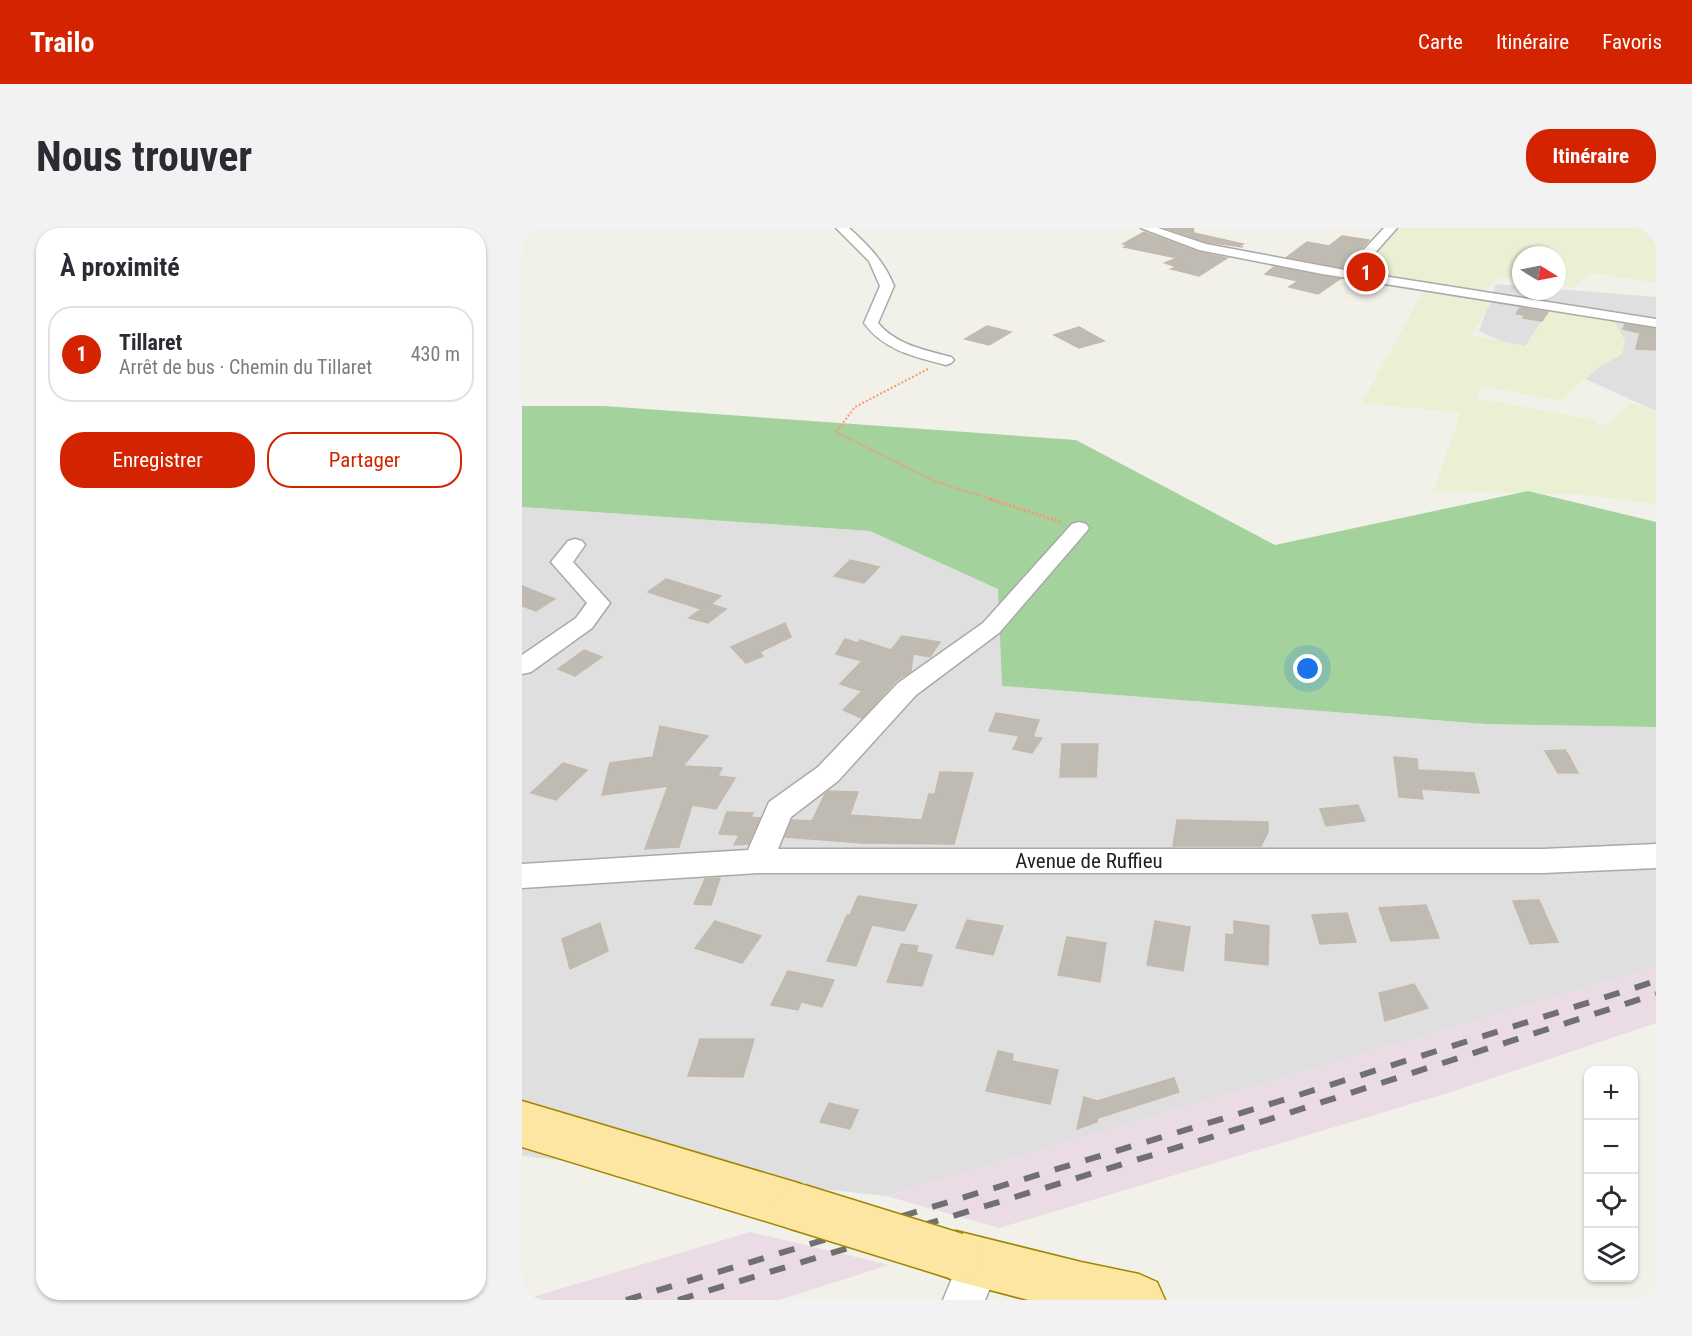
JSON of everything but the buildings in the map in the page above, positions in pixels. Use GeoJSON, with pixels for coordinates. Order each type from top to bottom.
{"type":"FeatureCollection","features":[{"type":"Feature","properties":{"kind":"main road"},"geometry":{"type":"LineString","coordinates":[[522,1124],[967,1273],[1078,1294],[1139,1300]]}},
{"type":"Feature","properties":{"kind":"street"},"geometry":{"type":"LineString","coordinates":[[842,228],[881,266],[887,286],[870,323],[877,334],[897,346],[946,360]]}},
{"type":"Feature","properties":{"kind":"street"},"geometry":{"type":"LineString","coordinates":[[1147,228],[1203,247],[1348,274],[1656,322]]}},
{"type":"Feature","properties":{"kind":"street"},"geometry":{"type":"LineString","coordinates":[[1348,274],[1364,261],[1381,236],[1391,228]]}},
{"type":"Feature","properties":{"kind":"street"},"geometry":{"type":"LineString","coordinates":[[758,861],[779,810],[828,774],[907,689],[991,628],[1079,528]]}},
{"type":"Feature","properties":{"kind":"street"},"geometry":{"type":"LineString","coordinates":[[522,666],[584,624],[599,603],[562,562],[575,545]]}},
{"type":"Feature","properties":{"kind":"street","name":"Avenue de Ruffieu"},"geometry":{"type":"LineString","coordinates":[[522,876],[758,861],[1543,861],[1656,856]]}},
{"type":"Feature","properties":{"kind":"path"},"geometry":{"type":"LineString","coordinates":[[946,360],[855,407],[836,432],[934,481],[1079,528]]}},
{"type":"Feature","properties":{"kind":"shaded area"},"geometry":{"type":"Polygon","coordinates":[[[1496,284],[1512,285],[1512,300],[1566,300],[1566,290],[1656,297],[1656,411],[1479,331],[1496,284]]]}},
{"type":"Feature","properties":{"kind":"shaded area"},"geometry":{"type":"Polygon","coordinates":[[[522,507],[870,531],[999,589],[1002,686],[1485,724],[1656,727],[1656,967],[886,1196],[522,1156],[522,507]]]}},
{"type":"Feature","properties":{"kind":"shaded area"},"geometry":{"type":"Polygon","coordinates":[[[1656,967],[1656,1023],[1451,1092],[999,1228],[886,1196],[1656,967]]]}},
{"type":"Feature","properties":{"kind":"shaded area"},"geometry":{"type":"Polygon","coordinates":[[[750,1232],[889,1265],[779,1300],[523,1300],[750,1232]]]}},
{"type":"Feature","properties":{"kind":"green space"},"geometry":{"type":"Polygon","coordinates":[[[1389,228],[1656,228],[1656,283],[1593,273],[1572,288],[1566,287],[1566,246],[1512,246],[1512,278],[1500,276],[1483,293],[1494,299],[1471,335],[1525,346],[1549,309],[1613,318],[1625,341],[1622,354],[1600,367],[1565,395],[1562,401],[1482,386],[1476,398],[1594,420],[1599,425],[1606,425],[1631,403],[1656,410],[1656,504],[1576,494],[1433,491],[1461,413],[1362,403],[1425,288],[1375,276],[1363,268],[1381,236],[1389,228]]]}},
{"type":"Feature","properties":{"kind":"green space"},"geometry":{"type":"Polygon","coordinates":[[[522,406],[604,406],[1076,440],[1275,545],[1528,491],[1656,522],[1656,727],[1485,724],[1002,686],[998,589],[870,531],[522,507],[522,406]]]}},
{"type":"Feature","properties":{"kind":"railway"},"geometry":{"type":"LineString","coordinates":[[626,1300],[1261,1107],[1656,981]]}},
{"type":"Feature","properties":{"kind":"railway"},"geometry":{"type":"LineString","coordinates":[[678,1300],[1267,1120],[1656,994]]}},
{"type":"Feature","properties":{"kind":"place","name":"Tillaret"},"geometry":{"type":"Point","coordinates":[1366,272]}}]}
